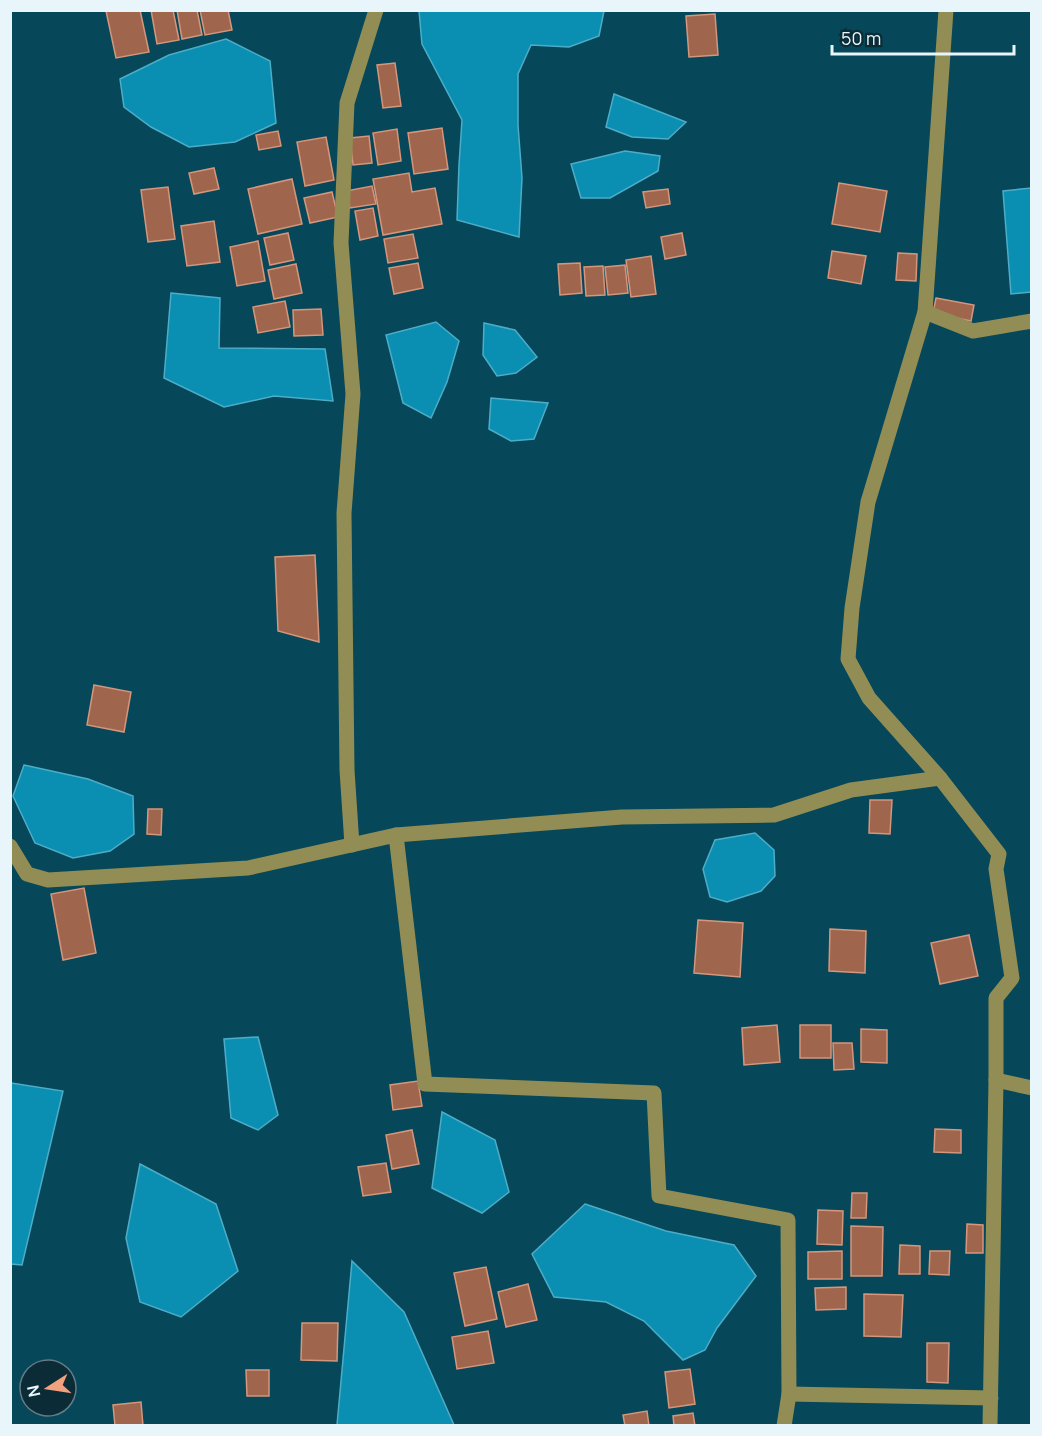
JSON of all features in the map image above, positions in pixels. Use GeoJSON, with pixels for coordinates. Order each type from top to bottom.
{"type":"FeatureCollection","features":[{"type":"Feature","properties":{"kind":"street"},"geometry":{"type":"LineString","coordinates":[[352,845],[347,770],[344,513],[353,394],[340,243],[347,103],[376,10]]}},
{"type":"Feature","properties":{"kind":"street"},"geometry":{"type":"LineString","coordinates":[[946,10],[925,312],[868,502],[852,608],[848,659],[869,698],[940,778],[999,854],[996,869],[1012,978],[996,998],[990,1425]]}},
{"type":"Feature","properties":{"kind":"street"},"geometry":{"type":"LineString","coordinates":[[925,312],[973,331],[1032,321]]}},
{"type":"Feature","properties":{"kind":"street"},"geometry":{"type":"LineString","coordinates":[[10,846],[27,874],[48,880],[248,868],[396,835],[622,817],[774,815],[851,790],[940,778]]}},
{"type":"Feature","properties":{"kind":"street"},"geometry":{"type":"LineString","coordinates":[[396,835],[425,1084],[654,1093],[659,1196],[788,1220],[789,1394],[784,1425]]}},
{"type":"Feature","properties":{"kind":"street"},"geometry":{"type":"LineString","coordinates":[[996,1080],[1032,1088]]}},
{"type":"Feature","properties":{"kind":"street"},"geometry":{"type":"LineString","coordinates":[[789,1394],[991,1398]]}},
{"type":"Feature","properties":{"kind":"water"},"geometry":{"type":"Polygon","coordinates":[[[419,11],[604,11],[599,36],[569,47],[531,45],[518,74],[518,125],[522,178],[519,237],[457,220],[462,120],[422,44],[419,11]]]}},
{"type":"Feature","properties":{"kind":"water"},"geometry":{"type":"Polygon","coordinates":[[[226,39],[270,61],[276,123],[235,142],[189,147],[151,127],[124,107],[120,79],[169,55],[226,39]]]}},
{"type":"Feature","properties":{"kind":"water"},"geometry":{"type":"Polygon","coordinates":[[[614,94],[686,122],[668,139],[632,137],[606,127],[614,94]]]}},
{"type":"Feature","properties":{"kind":"water"},"geometry":{"type":"Polygon","coordinates":[[[625,151],[660,156],[658,171],[610,198],[581,198],[571,164],[625,151]]]}},
{"type":"Feature","properties":{"kind":"water"},"geometry":{"type":"Polygon","coordinates":[[[1031,188],[1031,292],[1011,294],[1003,191],[1031,188]]]}},
{"type":"Feature","properties":{"kind":"water"},"geometry":{"type":"Polygon","coordinates":[[[171,293],[220,298],[219,348],[325,349],[333,401],[274,396],[224,407],[164,378],[171,293]]]}},
{"type":"Feature","properties":{"kind":"water"},"geometry":{"type":"Polygon","coordinates":[[[436,322],[459,341],[447,382],[431,418],[403,403],[386,335],[436,322]]]}},
{"type":"Feature","properties":{"kind":"water"},"geometry":{"type":"Polygon","coordinates":[[[484,323],[515,330],[537,357],[516,373],[497,376],[483,355],[484,323]]]}},
{"type":"Feature","properties":{"kind":"water"},"geometry":{"type":"Polygon","coordinates":[[[491,398],[548,403],[534,439],[511,441],[489,429],[491,398]]]}},
{"type":"Feature","properties":{"kind":"water"},"geometry":{"type":"Polygon","coordinates":[[[24,765],[88,779],[133,796],[134,834],[110,851],[73,858],[35,843],[13,796],[24,765]]]}},
{"type":"Feature","properties":{"kind":"water"},"geometry":{"type":"Polygon","coordinates":[[[755,833],[774,850],[775,876],[761,891],[727,902],[710,897],[703,869],[715,840],[755,833]]]}},
{"type":"Feature","properties":{"kind":"water"},"geometry":{"type":"Polygon","coordinates":[[[258,1037],[278,1115],[258,1130],[231,1118],[224,1039],[258,1037]]]}},
{"type":"Feature","properties":{"kind":"water"},"geometry":{"type":"Polygon","coordinates":[[[11,1083],[63,1091],[22,1265],[11,1264],[11,1083]]]}},
{"type":"Feature","properties":{"kind":"water"},"geometry":{"type":"Polygon","coordinates":[[[442,1112],[495,1140],[509,1192],[482,1213],[432,1188],[442,1112]]]}},
{"type":"Feature","properties":{"kind":"water"},"geometry":{"type":"Polygon","coordinates":[[[140,1164],[216,1204],[238,1271],[181,1317],[140,1302],[126,1238],[140,1164]]]}},
{"type":"Feature","properties":{"kind":"water"},"geometry":{"type":"Polygon","coordinates":[[[585,1204],[666,1231],[734,1245],[756,1276],[717,1328],[705,1350],[683,1360],[644,1321],[606,1302],[554,1297],[532,1254],[585,1204]]]}},
{"type":"Feature","properties":{"kind":"water"},"geometry":{"type":"Polygon","coordinates":[[[352,1261],[404,1312],[454,1425],[337,1425],[352,1261]]]}},
{"type":"Feature","properties":{"kind":"building"},"geometry":{"type":"Polygon","coordinates":[[[140,10],[149,52],[116,58],[106,11],[140,10]]]}},
{"type":"Feature","properties":{"kind":"building"},"geometry":{"type":"Polygon","coordinates":[[[151,10],[173,10],[179,40],[157,44],[151,10]]]}},
{"type":"Feature","properties":{"kind":"building"},"geometry":{"type":"Polygon","coordinates":[[[177,10],[197,10],[202,35],[182,39],[177,10]]]}},
{"type":"Feature","properties":{"kind":"building"},"geometry":{"type":"Polygon","coordinates":[[[200,10],[228,10],[232,30],[205,35],[200,10]]]}},
{"type":"Feature","properties":{"kind":"building"},"geometry":{"type":"Polygon","coordinates":[[[715,14],[718,55],[689,57],[686,16],[715,14]]]}},
{"type":"Feature","properties":{"kind":"building"},"geometry":{"type":"Polygon","coordinates":[[[395,63],[401,106],[383,108],[377,65],[395,63]]]}},
{"type":"Feature","properties":{"kind":"building"},"geometry":{"type":"Polygon","coordinates":[[[442,128],[448,169],[414,174],[408,133],[442,128]]]}},
{"type":"Feature","properties":{"kind":"building"},"geometry":{"type":"Polygon","coordinates":[[[397,129],[401,161],[378,165],[373,133],[397,129]]]}},
{"type":"Feature","properties":{"kind":"building"},"geometry":{"type":"Polygon","coordinates":[[[278,131],[281,146],[259,150],[256,135],[278,131]]]}},
{"type":"Feature","properties":{"kind":"building"},"geometry":{"type":"Polygon","coordinates":[[[369,136],[372,163],[353,165],[350,138],[369,136]]]}},
{"type":"Feature","properties":{"kind":"building"},"geometry":{"type":"Polygon","coordinates":[[[326,137],[334,180],[305,186],[297,142],[326,137]]]}},
{"type":"Feature","properties":{"kind":"building"},"geometry":{"type":"Polygon","coordinates":[[[214,168],[219,189],[194,194],[189,173],[214,168]]]}},
{"type":"Feature","properties":{"kind":"building"},"geometry":{"type":"Polygon","coordinates":[[[409,173],[412,192],[435,188],[442,224],[383,235],[373,179],[409,173]]]}},
{"type":"Feature","properties":{"kind":"building"},"geometry":{"type":"Polygon","coordinates":[[[292,179],[302,224],[258,234],[248,189],[292,179]]]}},
{"type":"Feature","properties":{"kind":"building"},"geometry":{"type":"Polygon","coordinates":[[[839,183],[887,191],[880,232],[832,224],[839,183]]]}},
{"type":"Feature","properties":{"kind":"building"},"geometry":{"type":"Polygon","coordinates":[[[372,186],[376,204],[350,208],[346,191],[372,186]]]}},
{"type":"Feature","properties":{"kind":"building"},"geometry":{"type":"Polygon","coordinates":[[[168,187],[175,239],[148,242],[141,190],[168,187]]]}},
{"type":"Feature","properties":{"kind":"building"},"geometry":{"type":"Polygon","coordinates":[[[668,189],[670,204],[646,208],[643,192],[668,189]]]}},
{"type":"Feature","properties":{"kind":"building"},"geometry":{"type":"Polygon","coordinates":[[[332,192],[338,217],[310,223],[304,198],[332,192]]]}},
{"type":"Feature","properties":{"kind":"building"},"geometry":{"type":"Polygon","coordinates":[[[373,208],[378,236],[360,240],[355,211],[373,208]]]}},
{"type":"Feature","properties":{"kind":"building"},"geometry":{"type":"Polygon","coordinates":[[[214,221],[220,262],[187,266],[181,226],[214,221]]]}},
{"type":"Feature","properties":{"kind":"building"},"geometry":{"type":"Polygon","coordinates":[[[288,233],[294,260],[270,265],[264,238],[288,233]]]}},
{"type":"Feature","properties":{"kind":"building"},"geometry":{"type":"Polygon","coordinates":[[[682,233],[686,255],[665,259],[661,237],[682,233]]]}},
{"type":"Feature","properties":{"kind":"building"},"geometry":{"type":"Polygon","coordinates":[[[413,234],[418,258],[388,263],[384,239],[413,234]]]}},
{"type":"Feature","properties":{"kind":"building"},"geometry":{"type":"Polygon","coordinates":[[[258,241],[265,281],[237,286],[230,247],[258,241]]]}},
{"type":"Feature","properties":{"kind":"building"},"geometry":{"type":"Polygon","coordinates":[[[832,251],[866,256],[861,284],[828,278],[832,251]]]}},
{"type":"Feature","properties":{"kind":"building"},"geometry":{"type":"Polygon","coordinates":[[[898,253],[917,254],[916,281],[896,280],[898,253]]]}},
{"type":"Feature","properties":{"kind":"building"},"geometry":{"type":"Polygon","coordinates":[[[651,256],[656,294],[631,297],[626,260],[651,256]]]}},
{"type":"Feature","properties":{"kind":"building"},"geometry":{"type":"Polygon","coordinates":[[[418,263],[423,288],[394,294],[389,268],[418,263]]]}},
{"type":"Feature","properties":{"kind":"building"},"geometry":{"type":"Polygon","coordinates":[[[580,263],[582,293],[560,295],[558,264],[580,263]]]}},
{"type":"Feature","properties":{"kind":"building"},"geometry":{"type":"Polygon","coordinates":[[[296,264],[302,293],[274,299],[268,270],[296,264]]]}},
{"type":"Feature","properties":{"kind":"building"},"geometry":{"type":"Polygon","coordinates":[[[625,265],[628,293],[608,295],[605,267],[625,265]]]}},
{"type":"Feature","properties":{"kind":"building"},"geometry":{"type":"Polygon","coordinates":[[[603,266],[605,295],[586,296],[584,267],[603,266]]]}},
{"type":"Feature","properties":{"kind":"building"},"geometry":{"type":"Polygon","coordinates":[[[936,298],[974,305],[971,321],[933,313],[936,298]]]}},
{"type":"Feature","properties":{"kind":"building"},"geometry":{"type":"Polygon","coordinates":[[[285,301],[290,327],[258,333],[253,307],[285,301]]]}},
{"type":"Feature","properties":{"kind":"building"},"geometry":{"type":"Polygon","coordinates":[[[321,309],[323,335],[294,336],[293,310],[321,309]]]}},
{"type":"Feature","properties":{"kind":"building"},"geometry":{"type":"Polygon","coordinates":[[[315,555],[319,642],[278,631],[275,557],[315,555]]]}},
{"type":"Feature","properties":{"kind":"building"},"geometry":{"type":"Polygon","coordinates":[[[94,685],[131,692],[124,732],[87,725],[94,685]]]}},
{"type":"Feature","properties":{"kind":"building"},"geometry":{"type":"Polygon","coordinates":[[[870,800],[892,800],[890,834],[869,833],[870,800]]]}},
{"type":"Feature","properties":{"kind":"building"},"geometry":{"type":"Polygon","coordinates":[[[148,809],[162,809],[161,835],[147,834],[148,809]]]}},
{"type":"Feature","properties":{"kind":"building"},"geometry":{"type":"Polygon","coordinates":[[[84,888],[96,953],[63,960],[51,894],[84,888]]]}},
{"type":"Feature","properties":{"kind":"building"},"geometry":{"type":"Polygon","coordinates":[[[698,920],[743,923],[740,977],[694,973],[698,920]]]}},
{"type":"Feature","properties":{"kind":"building"},"geometry":{"type":"Polygon","coordinates":[[[830,929],[866,931],[865,973],[829,971],[830,929]]]}},
{"type":"Feature","properties":{"kind":"building"},"geometry":{"type":"Polygon","coordinates":[[[969,935],[978,976],[940,984],[931,943],[969,935]]]}},
{"type":"Feature","properties":{"kind":"building"},"geometry":{"type":"Polygon","coordinates":[[[777,1025],[780,1062],[744,1065],[742,1028],[777,1025]]]}},
{"type":"Feature","properties":{"kind":"building"},"geometry":{"type":"Polygon","coordinates":[[[800,1025],[831,1025],[831,1058],[800,1058],[800,1025]]]}},
{"type":"Feature","properties":{"kind":"building"},"geometry":{"type":"Polygon","coordinates":[[[861,1029],[887,1030],[887,1063],[861,1062],[861,1029]]]}},
{"type":"Feature","properties":{"kind":"building"},"geometry":{"type":"Polygon","coordinates":[[[833,1043],[852,1043],[854,1069],[834,1070],[833,1043]]]}},
{"type":"Feature","properties":{"kind":"building"},"geometry":{"type":"Polygon","coordinates":[[[418,1081],[422,1106],[393,1110],[390,1085],[418,1081]]]}},
{"type":"Feature","properties":{"kind":"building"},"geometry":{"type":"Polygon","coordinates":[[[935,1129],[961,1130],[961,1153],[934,1152],[935,1129]]]}},
{"type":"Feature","properties":{"kind":"building"},"geometry":{"type":"Polygon","coordinates":[[[412,1130],[419,1164],[392,1169],[386,1135],[412,1130]]]}},
{"type":"Feature","properties":{"kind":"building"},"geometry":{"type":"Polygon","coordinates":[[[386,1163],[391,1192],[363,1196],[358,1167],[386,1163]]]}},
{"type":"Feature","properties":{"kind":"building"},"geometry":{"type":"Polygon","coordinates":[[[852,1193],[867,1193],[866,1218],[851,1218],[852,1193]]]}},
{"type":"Feature","properties":{"kind":"building"},"geometry":{"type":"Polygon","coordinates":[[[818,1210],[843,1211],[842,1245],[817,1244],[818,1210]]]}},
{"type":"Feature","properties":{"kind":"building"},"geometry":{"type":"Polygon","coordinates":[[[967,1224],[983,1225],[983,1253],[966,1253],[967,1224]]]}},
{"type":"Feature","properties":{"kind":"building"},"geometry":{"type":"Polygon","coordinates":[[[851,1226],[883,1227],[882,1276],[851,1276],[851,1226]]]}},
{"type":"Feature","properties":{"kind":"building"},"geometry":{"type":"Polygon","coordinates":[[[900,1245],[920,1246],[920,1274],[899,1274],[900,1245]]]}},
{"type":"Feature","properties":{"kind":"building"},"geometry":{"type":"Polygon","coordinates":[[[842,1251],[842,1279],[808,1279],[808,1252],[842,1251]]]}},
{"type":"Feature","properties":{"kind":"building"},"geometry":{"type":"Polygon","coordinates":[[[930,1251],[950,1251],[949,1275],[929,1274],[930,1251]]]}},
{"type":"Feature","properties":{"kind":"building"},"geometry":{"type":"Polygon","coordinates":[[[486,1267],[497,1319],[465,1326],[454,1273],[486,1267]]]}},
{"type":"Feature","properties":{"kind":"building"},"geometry":{"type":"Polygon","coordinates":[[[528,1284],[537,1320],[506,1327],[498,1292],[528,1284]]]}},
{"type":"Feature","properties":{"kind":"building"},"geometry":{"type":"Polygon","coordinates":[[[846,1287],[846,1309],[816,1310],[815,1288],[846,1287]]]}},
{"type":"Feature","properties":{"kind":"building"},"geometry":{"type":"Polygon","coordinates":[[[864,1294],[903,1295],[901,1337],[864,1336],[864,1294]]]}},
{"type":"Feature","properties":{"kind":"building"},"geometry":{"type":"Polygon","coordinates":[[[302,1323],[338,1323],[337,1361],[301,1360],[302,1323]]]}},
{"type":"Feature","properties":{"kind":"building"},"geometry":{"type":"Polygon","coordinates":[[[488,1331],[494,1363],[457,1369],[452,1337],[488,1331]]]}},
{"type":"Feature","properties":{"kind":"building"},"geometry":{"type":"Polygon","coordinates":[[[927,1343],[949,1343],[948,1383],[927,1382],[927,1343]]]}},
{"type":"Feature","properties":{"kind":"building"},"geometry":{"type":"Polygon","coordinates":[[[690,1369],[695,1404],[669,1408],[665,1372],[690,1369]]]}},
{"type":"Feature","properties":{"kind":"building"},"geometry":{"type":"Polygon","coordinates":[[[246,1370],[269,1370],[269,1396],[247,1396],[246,1370]]]}},
{"type":"Feature","properties":{"kind":"building"},"geometry":{"type":"Polygon","coordinates":[[[141,1402],[143,1426],[115,1426],[113,1405],[141,1402]]]}},
{"type":"Feature","properties":{"kind":"building"},"geometry":{"type":"Polygon","coordinates":[[[647,1411],[649,1426],[625,1426],[623,1415],[647,1411]]]}},
{"type":"Feature","properties":{"kind":"building"},"geometry":{"type":"Polygon","coordinates":[[[693,1413],[695,1426],[674,1426],[673,1416],[693,1413]]]}}]}
